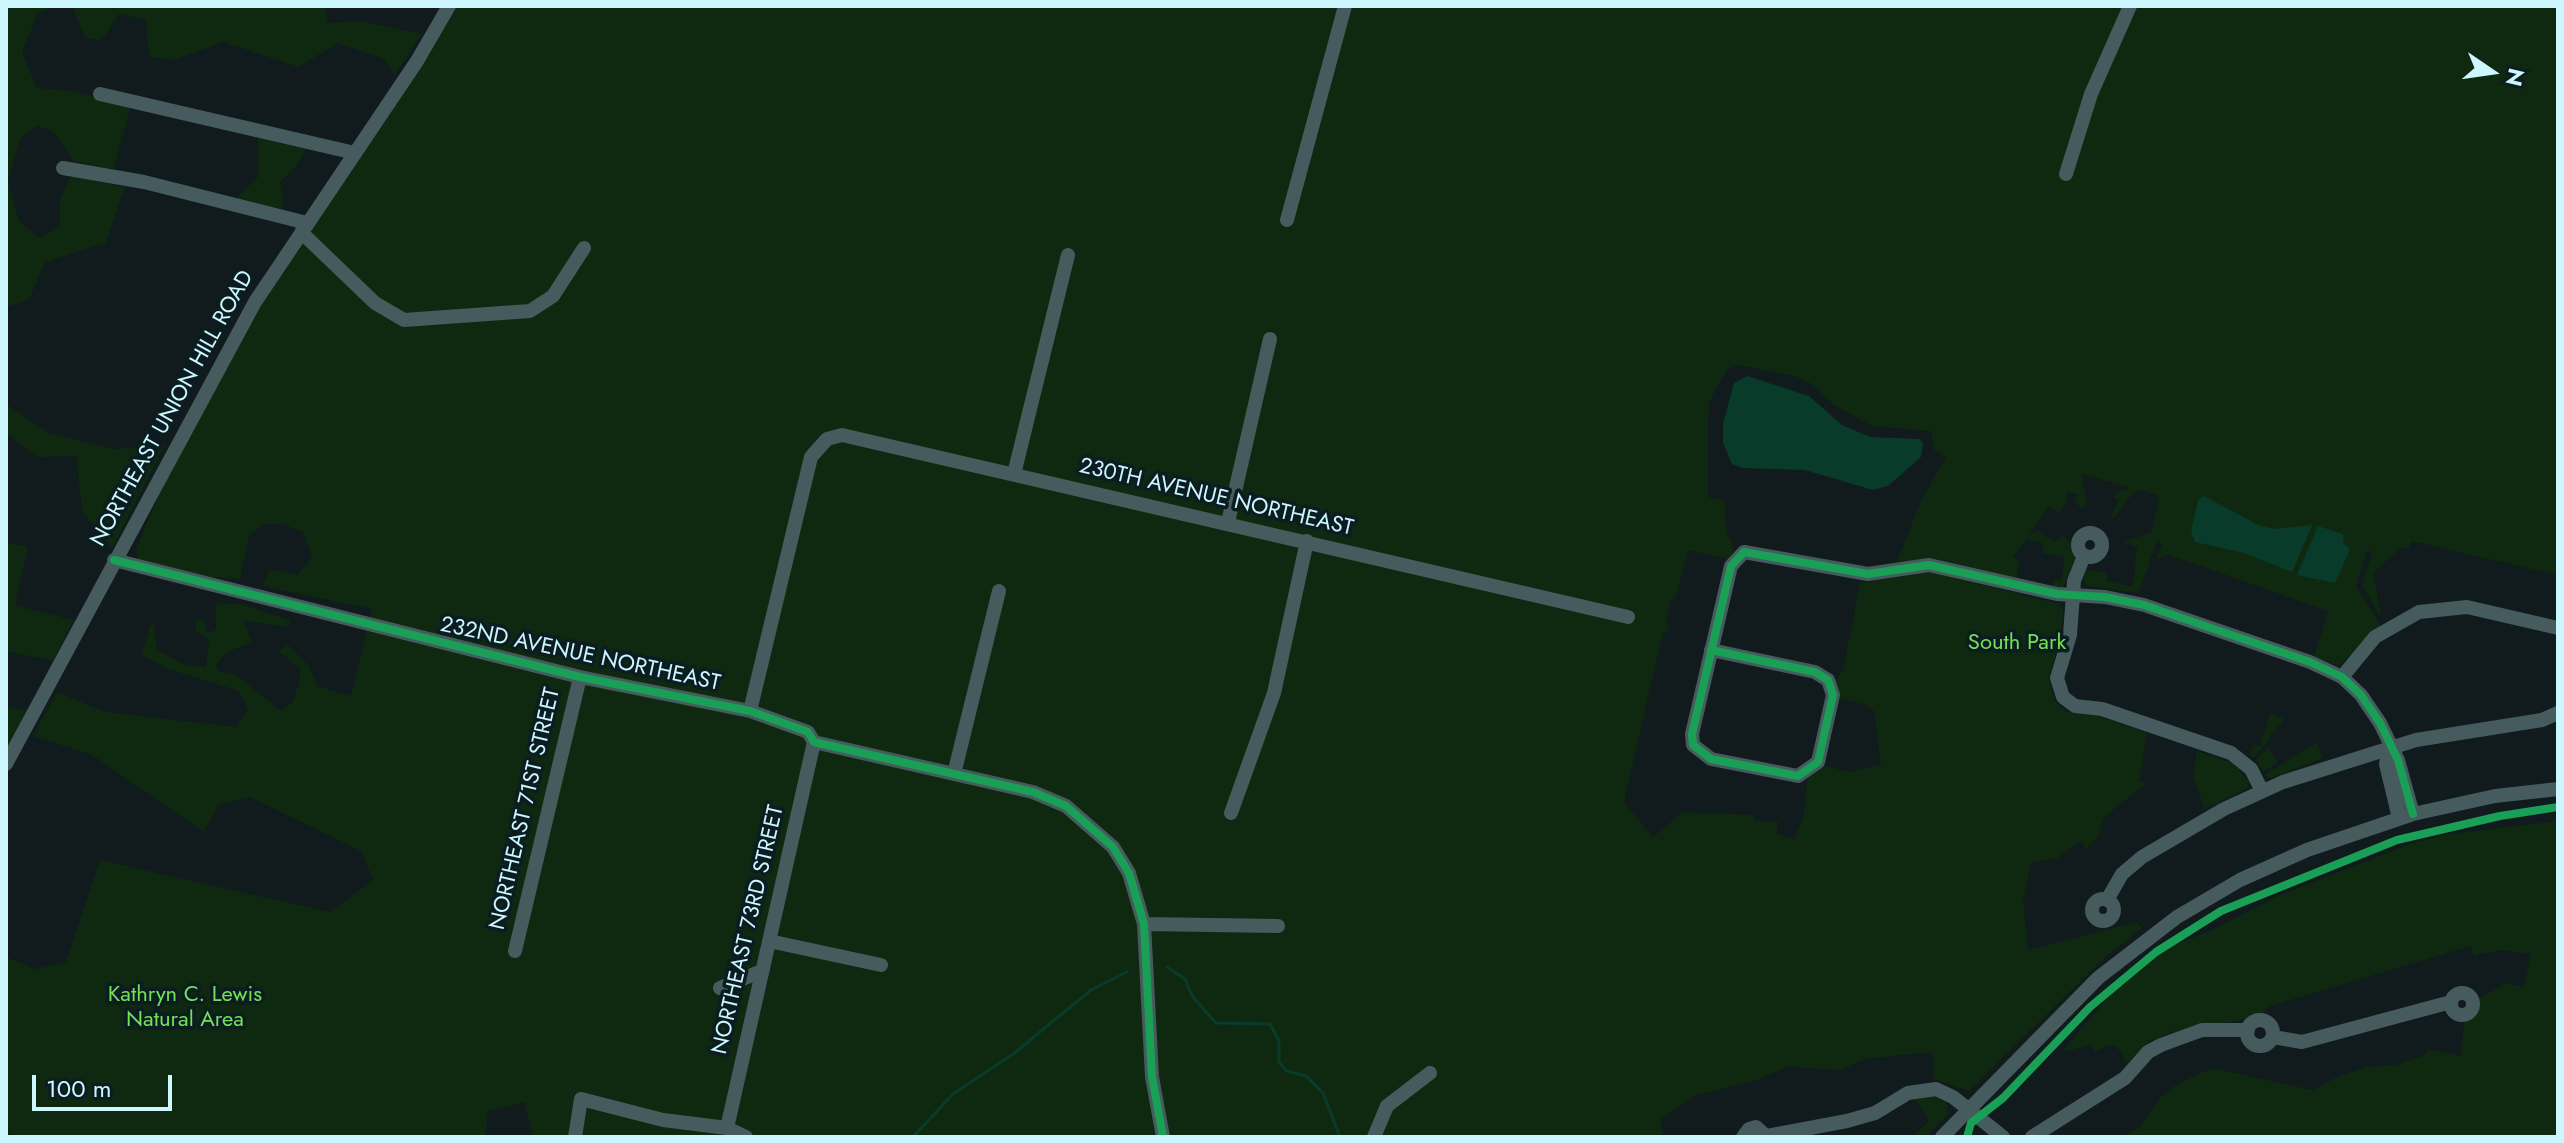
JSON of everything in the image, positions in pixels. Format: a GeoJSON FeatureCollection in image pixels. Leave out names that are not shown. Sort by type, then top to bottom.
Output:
{"type":"FeatureCollection","features":[{"type":"Feature","properties":{"kind":"street","name":"NORTHEAST UNION HILL ROAD"},"geometry":{"type":"LineString","coordinates":[[6,764],[240,328],[449,6]]}},
{"type":"Feature","properties":{"kind":"street"},"geometry":{"type":"LineString","coordinates":[[1287,220],[1345,6]]}},
{"type":"Feature","properties":{"kind":"street"},"geometry":{"type":"LineString","coordinates":[[2066,174],[2091,94],[2130,6]]}},
{"type":"Feature","properties":{"kind":"street"},"geometry":{"type":"LineString","coordinates":[[100,94],[355,153]]}},
{"type":"Feature","properties":{"kind":"street"},"geometry":{"type":"LineString","coordinates":[[63,168],[144,182],[292,217],[303,222],[302,233],[375,303],[404,320],[530,311],[553,296],[584,248]]}},
{"type":"Feature","properties":{"kind":"street"},"geometry":{"type":"LineString","coordinates":[[1014,474],[1068,255]]}},
{"type":"Feature","properties":{"kind":"street"},"geometry":{"type":"LineString","coordinates":[[1228,522],[1270,339]]}},
{"type":"Feature","properties":{"kind":"street","name":"230TH AVENUE NORTHEAST"},"geometry":{"type":"LineString","coordinates":[[750,711],[809,466],[818,447],[827,439],[842,435],[1628,617]]}},
{"type":"Feature","properties":{"kind":"street"},"geometry":{"type":"LineString","coordinates":[[1231,813],[1274,693],[1307,541]]}},
{"type":"Feature","properties":{"kind":"street"},"geometry":{"type":"LineString","coordinates":[[1711,650],[1815,672],[1828,680],[1833,695],[1818,762],[1807,773],[1798,776],[1711,759],[1698,752],[1692,734],[1711,650],[1731,566],[1741,554],[1754,551],[1868,574],[1929,565],[2073,595],[2105,597],[2144,605],[2311,662],[2342,677],[2368,704],[2398,760],[2406,816]]}},
{"type":"Feature","properties":{"kind":"street"},"geometry":{"type":"LineString","coordinates":[[2084,556],[2075,574],[2068,648],[2057,678],[2060,693],[2075,706],[2102,709],[2231,753],[2251,769],[2262,791]]}},
{"type":"Feature","properties":{"kind":"street","name":"232ND AVENUE NORTHEAST"},"geometry":{"type":"LineString","coordinates":[[114,560],[580,677],[750,711],[808,732],[814,742],[1033,792],[1081,816],[1113,847],[1129,873],[1144,924],[1152,1077],[1163,1137]]}},
{"type":"Feature","properties":{"kind":"street"},"geometry":{"type":"LineString","coordinates":[[954,774],[999,591]]}},
{"type":"Feature","properties":{"kind":"street"},"geometry":{"type":"LineString","coordinates":[[2342,677],[2375,637],[2419,612],[2467,607],[2558,628]]}},
{"type":"Feature","properties":{"kind":"street","name":"NORTHEAST 71ST STREET"},"geometry":{"type":"LineString","coordinates":[[515,951],[580,677]]}},
{"type":"Feature","properties":{"kind":"street"},"geometry":{"type":"LineString","coordinates":[[2107,900],[2122,874],[2142,857],[2262,791],[2328,765],[2389,746],[2462,730],[2546,719],[2558,713]]}},
{"type":"Feature","properties":{"kind":"street","name":"NORTHEAST 73RD STREET"},"geometry":{"type":"LineString","coordinates":[[727,1128],[814,742]]}},
{"type":"Feature","properties":{"kind":"street"},"geometry":{"type":"LineString","coordinates":[[1942,1137],[2098,978],[2177,917],[2271,865],[2406,816],[2495,796],[2558,789]]}},
{"type":"Feature","properties":{"kind":"street"},"geometry":{"type":"LineString","coordinates":[[1144,924],[1278,926]]}},
{"type":"Feature","properties":{"kind":"street"},"geometry":{"type":"LineString","coordinates":[[769,941],[881,965]]}},
{"type":"Feature","properties":{"kind":"street"},"geometry":{"type":"LineString","coordinates":[[720,988],[762,971]]}},
{"type":"Feature","properties":{"kind":"street"},"geometry":{"type":"LineString","coordinates":[[2032,1137],[2125,1078],[2161,1045],[2202,1030],[2248,1030],[2249,1038],[2259,1046],[2268,1044],[2273,1037],[2302,1042],[2451,1002]]}},
{"type":"Feature","properties":{"kind":"street"},"geometry":{"type":"LineString","coordinates":[[1374,1137],[1387,1106],[1430,1073]]}},
{"type":"Feature","properties":{"kind":"street"},"geometry":{"type":"LineString","coordinates":[[1743,1137],[1749,1129],[1756,1127],[1767,1136],[1863,1117],[1920,1089],[1945,1091],[2003,1137]]}},
{"type":"Feature","properties":{"kind":"street"},"geometry":{"type":"LineString","coordinates":[[575,1137],[585,1100],[663,1120],[727,1128],[746,1137]]}},
{"type":"Feature","properties":{"kind":"green space"},"geometry":{"type":"Polygon","coordinates":[[[6,6],[58,6],[38,13],[22,52],[37,88],[74,91],[130,108],[114,169],[73,161],[54,132],[38,126],[21,137],[8,181],[19,221],[40,238],[60,227],[60,199],[71,176],[125,187],[106,243],[45,262],[29,300],[6,307],[6,6]]]}},
{"type":"Feature","properties":{"kind":"green space"},"geometry":{"type":"Polygon","coordinates":[[[73,6],[325,6],[328,23],[360,21],[422,34],[395,75],[383,58],[337,43],[299,67],[223,42],[174,60],[149,57],[146,20],[119,14],[101,41],[84,37],[73,6]]]}},
{"type":"Feature","properties":{"kind":"green space"},"geometry":{"type":"Polygon","coordinates":[[[449,6],[2558,6],[2558,575],[2411,541],[2409,548],[2401,548],[2373,573],[2382,619],[2362,586],[2372,552],[2367,550],[2356,586],[2381,627],[2339,666],[2314,657],[2328,611],[2169,555],[2156,559],[2162,545],[2157,540],[2139,593],[2087,586],[2083,581],[2086,570],[2106,573],[2107,581],[2133,587],[2137,547],[2122,542],[2151,533],[2159,496],[2140,490],[2133,493],[2114,518],[2111,516],[2119,500],[2114,498],[2116,492],[2130,488],[2082,474],[2087,505],[2081,509],[2075,501],[2078,494],[2067,492],[2066,504],[2060,511],[2062,514],[2049,506],[2028,536],[2038,531],[2055,542],[2062,536],[2073,544],[2075,559],[2063,588],[2052,588],[2054,579],[2061,580],[2065,558],[2042,553],[2044,544],[2027,539],[2012,557],[2020,560],[2016,580],[1936,559],[1896,564],[1920,503],[1946,457],[1934,450],[1931,431],[1872,426],[1834,405],[1812,384],[1795,376],[1739,365],[1728,369],[1716,387],[1709,405],[1708,431],[1708,497],[1724,500],[1727,533],[1735,551],[1728,559],[1688,550],[1675,599],[1671,599],[1667,633],[1663,632],[1624,802],[1653,837],[1683,812],[1754,815],[1754,820],[1778,822],[1777,834],[1795,839],[1804,815],[1807,779],[1822,765],[1851,772],[1881,764],[1874,711],[1866,705],[1838,698],[1835,680],[1843,671],[1860,583],[1931,572],[2059,604],[2063,610],[2061,635],[2049,678],[2055,701],[2066,712],[2100,717],[2147,733],[2139,782],[2147,783],[2104,817],[2098,837],[2086,849],[2080,841],[2058,858],[2031,863],[2023,901],[2028,950],[2137,922],[2142,928],[2102,960],[1969,1091],[1934,1079],[1932,1052],[1865,1059],[1841,1070],[1788,1067],[1754,1081],[1697,1095],[1661,1119],[1663,1137],[533,1137],[524,1102],[488,1111],[485,1137],[13,1137],[6,1130],[6,957],[35,969],[66,962],[100,860],[330,912],[373,880],[361,851],[250,797],[218,805],[204,832],[92,755],[33,736],[57,692],[106,712],[236,727],[248,710],[239,691],[168,669],[141,655],[153,619],[157,650],[183,664],[206,667],[209,639],[196,631],[195,619],[204,619],[207,633],[216,630],[216,603],[241,604],[291,621],[287,627],[244,621],[252,642],[227,652],[216,664],[218,671],[238,676],[281,711],[294,700],[300,678],[300,669],[279,651],[287,644],[309,666],[317,686],[351,696],[372,609],[263,586],[269,569],[297,575],[312,557],[303,532],[282,524],[264,524],[249,536],[240,579],[210,577],[139,560],[136,549],[197,405],[449,6]]]}},
{"type":"Feature","properties":{"kind":"green space"},"geometry":{"type":"Polygon","coordinates":[[[258,138],[306,149],[295,168],[280,182],[284,211],[236,198],[258,177],[258,138]]]}},
{"type":"Feature","properties":{"kind":"green space"},"geometry":{"type":"Polygon","coordinates":[[[6,404],[49,433],[114,449],[165,445],[112,548],[82,511],[76,456],[37,457],[6,433],[6,404]]]}},
{"type":"Feature","properties":{"kind":"green space"},"geometry":{"type":"Polygon","coordinates":[[[6,542],[28,547],[15,605],[74,620],[53,661],[6,651],[6,542]]]}},
{"type":"Feature","properties":{"kind":"green space"},"geometry":{"type":"Polygon","coordinates":[[[6,706],[27,710],[6,750],[6,706]]]}},
{"type":"Feature","properties":{"kind":"green space"},"geometry":{"type":"Polygon","coordinates":[[[2270,713],[2283,718],[2282,722],[2254,758],[2250,754],[2254,744],[2260,746],[2270,713]]]}},
{"type":"Feature","properties":{"kind":"green space"},"geometry":{"type":"Polygon","coordinates":[[[2317,742],[2323,758],[2271,778],[2264,775],[2317,742]]]}},
{"type":"Feature","properties":{"kind":"green space"},"geometry":{"type":"Polygon","coordinates":[[[2268,747],[2278,762],[2263,772],[2256,760],[2268,747]]]}},
{"type":"Feature","properties":{"kind":"green space"},"geometry":{"type":"Polygon","coordinates":[[[2197,751],[2234,764],[2249,781],[2247,788],[2205,809],[2193,778],[2197,751]]]}},
{"type":"Feature","properties":{"kind":"green space"},"geometry":{"type":"Polygon","coordinates":[[[2558,821],[2558,1137],[2124,1137],[2139,1128],[2160,1098],[2176,1085],[2212,1068],[2313,1090],[2335,1078],[2367,1067],[2395,1065],[2424,1056],[2429,1049],[2461,1056],[2465,1014],[2471,1010],[2473,1002],[2506,983],[2524,987],[2531,954],[2502,950],[2474,955],[2471,946],[2270,1006],[2261,1015],[2249,1019],[2174,1031],[2150,1041],[2127,1063],[2117,1047],[2109,1045],[2095,1052],[2090,1045],[2061,1053],[2109,996],[2140,971],[2156,952],[2214,929],[2278,896],[2410,844],[2448,834],[2558,821]]]}},
{"type":"Feature","properties":{"kind":"green space"},"geometry":{"type":"Polygon","coordinates":[[[1935,1096],[1947,1102],[1948,1114],[1926,1137],[1912,1137],[1929,1121],[1914,1098],[1935,1096]]]}},
{"type":"Feature","properties":{"kind":"shaded area"},"geometry":{"type":"Polygon","coordinates":[[[1747,376],[1809,396],[1842,425],[1870,437],[1919,439],[1923,443],[1921,457],[1888,486],[1873,490],[1805,470],[1742,468],[1732,464],[1723,443],[1723,424],[1734,383],[1747,376]]]}},
{"type":"Feature","properties":{"kind":"shaded area"},"geometry":{"type":"Polygon","coordinates":[[[2204,496],[2260,526],[2275,529],[2312,525],[2292,572],[2244,553],[2195,542],[2191,532],[2198,500],[2204,496]]]}},
{"type":"Feature","properties":{"kind":"shaded area"},"geometry":{"type":"Polygon","coordinates":[[[2318,526],[2343,534],[2344,544],[2350,549],[2335,583],[2297,575],[2318,526]]]}},
{"type":"Feature","properties":{"kind":"waterway"},"geometry":{"type":"LineString","coordinates":[[1167,967],[1185,979],[1192,996],[1216,1023],[1270,1024],[1279,1041],[1279,1062],[1287,1071],[1306,1076],[1323,1093],[1340,1137]]}},
{"type":"Feature","properties":{"kind":"waterway"},"geometry":{"type":"LineString","coordinates":[[913,1137],[953,1094],[1013,1054],[1091,990],[1127,972]]}},
{"type":"Feature","properties":{"kind":"cycle path"},"geometry":{"type":"LineString","coordinates":[[1711,650],[1815,672],[1828,680],[1833,695],[1818,762],[1798,776],[1711,759],[1693,745],[1692,734],[1731,566],[1744,552],[1868,574],[1929,565],[2057,594],[2105,597],[2144,605],[2310,662],[2342,677],[2361,695],[2380,723],[2398,760],[2413,814]]}},
{"type":"Feature","properties":{"kind":"cycle path"},"geometry":{"type":"LineString","coordinates":[[114,560],[580,677],[750,711],[808,732],[814,742],[1033,792],[1066,806],[1113,847],[1129,873],[1144,924],[1152,1077],[1163,1137]]}},
{"type":"Feature","properties":{"kind":"cycle path"},"geometry":{"type":"LineString","coordinates":[[1967,1137],[1971,1123],[2003,1098],[2090,1007],[2156,952],[2221,911],[2397,840],[2500,816],[2558,807]]}},
{"type":"Feature","properties":{"kind":"park label","name":"South Park"},"geometry":{"type":"Point","coordinates":[2017,644]}},
{"type":"Feature","properties":{"kind":"park label","name":"Kathryn C. Lewis Natural Area"},"geometry":{"type":"Point","coordinates":[185,1008]}}]}
